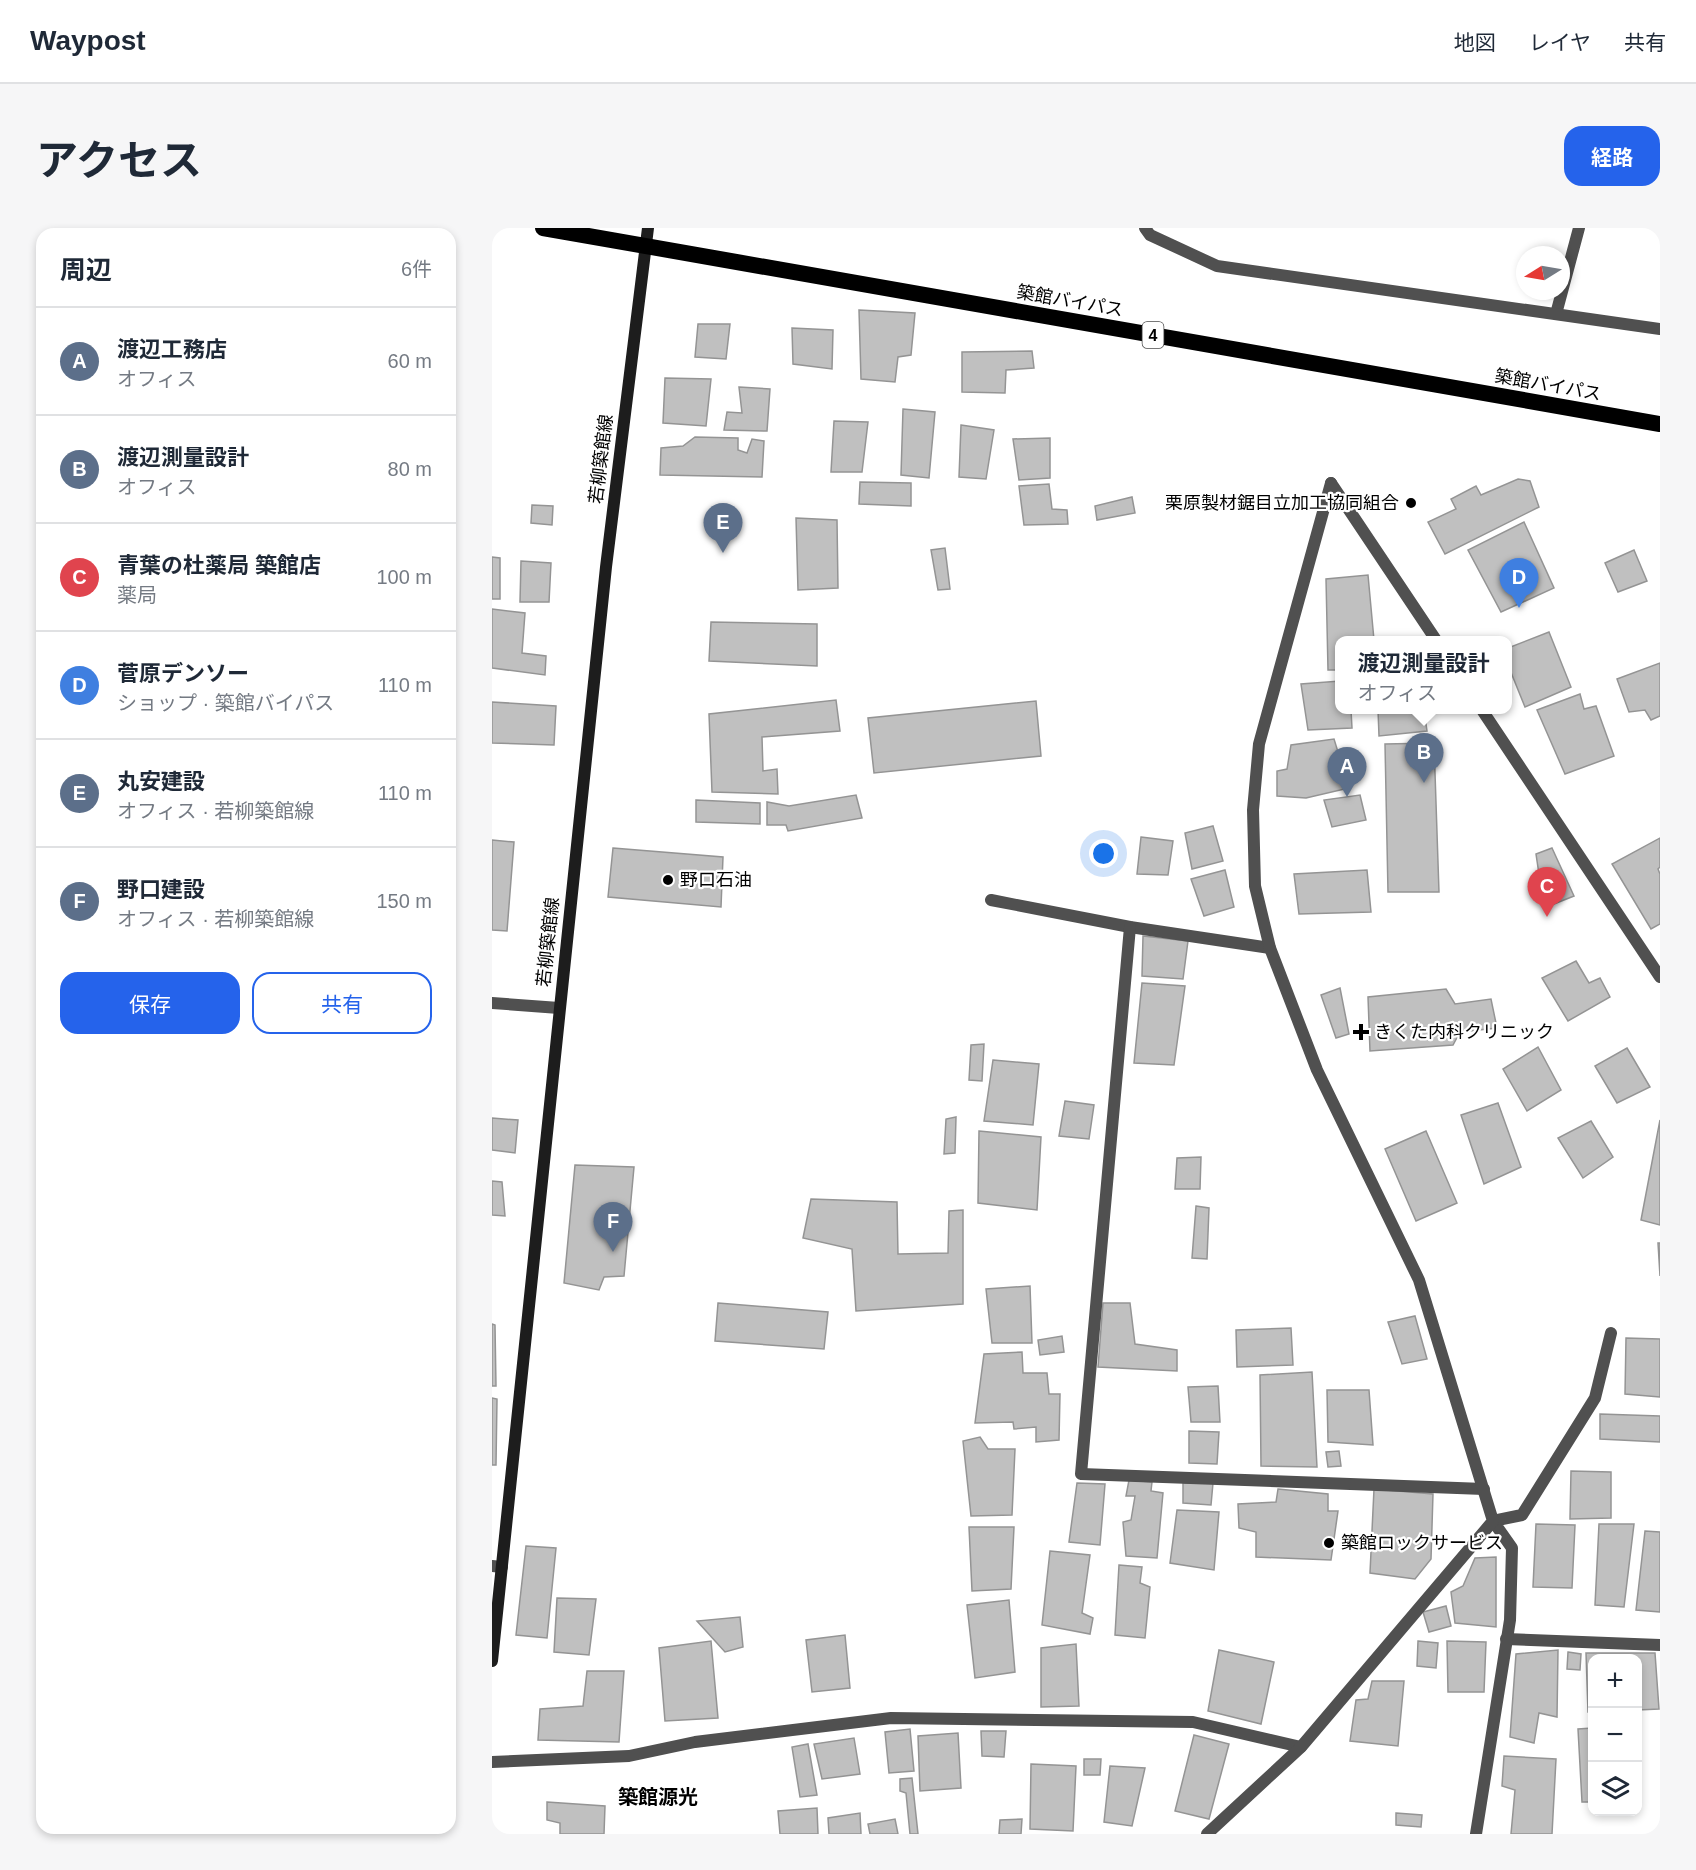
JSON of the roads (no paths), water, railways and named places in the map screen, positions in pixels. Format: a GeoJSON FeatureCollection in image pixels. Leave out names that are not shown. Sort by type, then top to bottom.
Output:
{"type":"FeatureCollection","features":[{"type":"Feature","properties":{"kind":"highway","name":"築館バイパス"},"geometry":{"type":"LineString","coordinates":[[543,228],[1660,424]]}},
{"type":"Feature","properties":{"kind":"main road","name":"若柳築館線"},"geometry":{"type":"LineString","coordinates":[[492,1661],[497,1566],[606,567],[648,228]]}},
{"type":"Feature","properties":{"kind":"street"},"geometry":{"type":"LineString","coordinates":[[1145,228],[1150,235],[1217,266],[1660,329]]}},
{"type":"Feature","properties":{"kind":"street"},"geometry":{"type":"LineString","coordinates":[[1556,314],[1579,228]]}},
{"type":"Feature","properties":{"kind":"street"},"geometry":{"type":"LineString","coordinates":[[1433,636],[1331,483],[1259,744],[1253,810],[1255,886],[1270,948],[1317,1070],[1419,1280],[1493,1521],[1512,1548],[1510,1620],[1476,1834]]}},
{"type":"Feature","properties":{"kind":"street"},"geometry":{"type":"LineString","coordinates":[[1485,714],[1660,977]]}},
{"type":"Feature","properties":{"kind":"street"},"geometry":{"type":"LineString","coordinates":[[991,900],[1130,927],[1270,948]]}},
{"type":"Feature","properties":{"kind":"street"},"geometry":{"type":"LineString","coordinates":[[1130,927],[1081,1474],[1484,1489]]}},
{"type":"Feature","properties":{"kind":"street"},"geometry":{"type":"LineString","coordinates":[[492,1003],[559,1008]]}},
{"type":"Feature","properties":{"kind":"street"},"geometry":{"type":"LineString","coordinates":[[1207,1834],[1301,1747],[1493,1521],[1522,1515],[1595,1398],[1611,1333]]}},
{"type":"Feature","properties":{"kind":"street"},"geometry":{"type":"LineString","coordinates":[[1506,1639],[1660,1645]]}},
{"type":"Feature","properties":{"kind":"street"},"geometry":{"type":"LineString","coordinates":[[492,1762],[629,1756],[695,1742],[891,1718],[1193,1722],[1301,1747]]}},
{"type":"Feature","properties":{"kind":"place","name":"栗原製材鋸目立加工協同組合"},"geometry":{"type":"Point","coordinates":[1411,503]}},
{"type":"Feature","properties":{"kind":"place","name":"丸安建設"},"geometry":{"type":"Point","coordinates":[723,553]}},
{"type":"Feature","properties":{"kind":"place","name":"菅原デンソー"},"geometry":{"type":"Point","coordinates":[1519,608]}},
{"type":"Feature","properties":{"kind":"place","name":"渡辺測量設計"},"geometry":{"type":"Point","coordinates":[1424,783]}},
{"type":"Feature","properties":{"kind":"place","name":"渡辺工務店"},"geometry":{"type":"Point","coordinates":[1347,797]}},
{"type":"Feature","properties":{"kind":"place","name":"野口石油"},"geometry":{"type":"Point","coordinates":[668,880]}},
{"type":"Feature","properties":{"kind":"place","name":"青葉の杜薬局 築館店"},"geometry":{"type":"Point","coordinates":[1547,917]}},
{"type":"Feature","properties":{"kind":"place","name":"きくた内科クリニック"},"geometry":{"type":"Point","coordinates":[1361,1032]}},
{"type":"Feature","properties":{"kind":"place","name":"野口建設"},"geometry":{"type":"Point","coordinates":[613,1252]}},
{"type":"Feature","properties":{"kind":"place","name":"築館ロックサービス"},"geometry":{"type":"Point","coordinates":[1329,1543]}},
{"type":"Feature","properties":{"kind":"district","name":"築館源光"},"geometry":{"type":"Point","coordinates":[658,1797]}}]}
